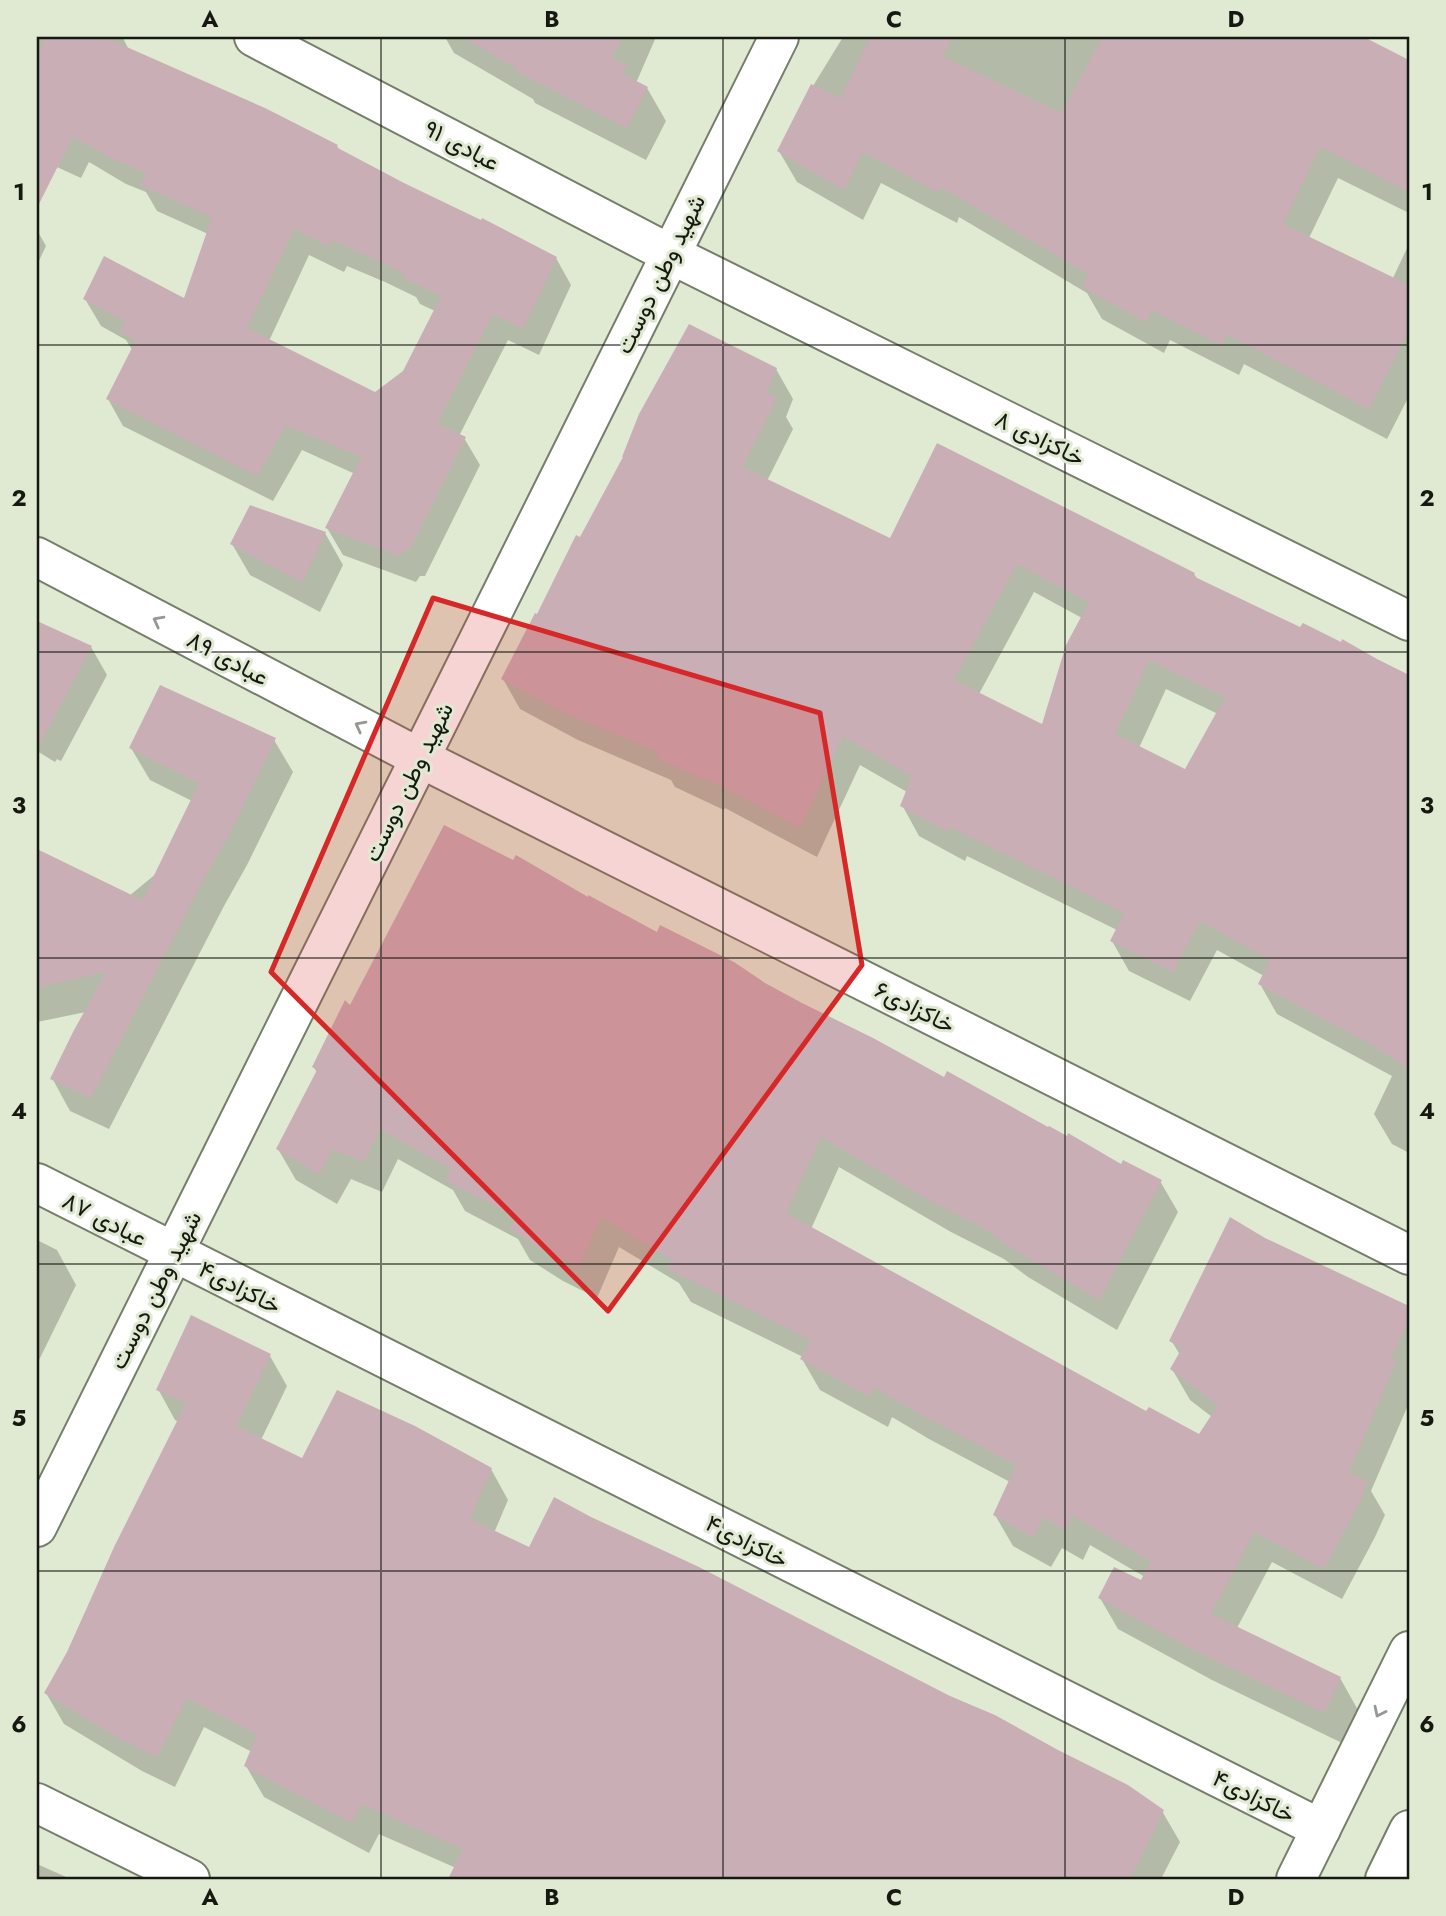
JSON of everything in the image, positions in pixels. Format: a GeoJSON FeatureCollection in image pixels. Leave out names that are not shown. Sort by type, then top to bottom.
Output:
{"type":"FeatureCollection","features":[{"type":"Feature","properties":{"kind":"street","name":"عبادی ۹۱"},"geometry":{"type":"LineString","coordinates":[[254,37],[670,254]]}},
{"type":"Feature","properties":{"kind":"street","name":"شهید وطن دوست"},"geometry":{"type":"LineString","coordinates":[[37,1527],[779,37]]}},
{"type":"Feature","properties":{"kind":"street","name":"خاکزادی ۸"},"geometry":{"type":"LineString","coordinates":[[670,254],[1409,621]]}},
{"type":"Feature","properties":{"kind":"street","name":"عبادی ۸۹"},"geometry":{"type":"LineString","coordinates":[[37,557],[420,758]]}},
{"type":"Feature","properties":{"kind":"street","name":"خاکزادی۶"},"geometry":{"type":"LineString","coordinates":[[420,758],[1409,1255]]}},
{"type":"Feature","properties":{"kind":"street","name":"عبادی ۸۷"},"geometry":{"type":"LineString","coordinates":[[37,1183],[174,1254]]}},
{"type":"Feature","properties":{"kind":"street","name":"خاکزادی۴"},"geometry":{"type":"LineString","coordinates":[[174,1254],[1321,1829]]}},
{"type":"Feature","properties":{"kind":"street"},"geometry":{"type":"LineString","coordinates":[[1296,1879],[1409,1651]]}},
{"type":"Feature","properties":{"kind":"street"},"geometry":{"type":"LineString","coordinates":[[37,1803],[190,1879]]}},
{"type":"Feature","properties":{"kind":"highlighted area"},"geometry":{"type":"Polygon","coordinates":[[[433,598],[820,713],[862,965],[608,1311],[271,972],[433,598]]]}},
{"type":"Feature","properties":{"kind":"building"},"geometry":{"type":"Polygon","coordinates":[[[46,37],[104,37],[265,108],[338,145],[336,147],[404,183],[481,220],[482,218],[557,257],[523,329],[493,314],[437,423],[466,437],[410,549],[404,550],[400,556],[325,528],[361,457],[286,425],[257,476],[106,399],[136,340],[120,332],[125,321],[83,299],[104,256],[184,298],[212,217],[140,185],[146,173],[109,157],[73,136],[37,208],[37,55],[46,37]],[[294,229],[247,328],[375,392],[403,371],[441,296],[402,277],[404,273],[332,240],[328,246],[294,229]]]}},
{"type":"Feature","properties":{"kind":"building"},"geometry":{"type":"Polygon","coordinates":[[[462,37],[623,37],[612,58],[627,65],[623,74],[648,87],[627,128],[514,70],[516,68],[462,37]]]}},
{"type":"Feature","properties":{"kind":"building"},"geometry":{"type":"Polygon","coordinates":[[[870,37],[954,37],[942,56],[1061,113],[1102,37],[1364,37],[1409,60],[1409,192],[1320,147],[1283,224],[1409,285],[1409,330],[1369,409],[1226,334],[1221,345],[1152,310],[1146,322],[1082,287],[1088,274],[941,187],[939,193],[863,152],[844,190],[777,151],[811,84],[840,98],[870,37]]]}},
{"type":"Feature","properties":{"kind":"building"},"geometry":{"type":"Polygon","coordinates":[[[689,324],[777,368],[767,393],[777,398],[742,467],[890,538],[937,443],[1195,573],[1193,576],[1300,627],[1303,623],[1341,642],[1342,639],[1409,675],[1409,1068],[1365,1041],[1258,984],[1270,960],[1200,921],[1173,972],[1110,941],[1124,913],[950,827],[948,832],[900,806],[912,776],[843,736],[800,828],[707,779],[706,781],[656,757],[658,752],[560,711],[501,679],[576,535],[580,537],[623,457],[639,414],[689,324]],[[1017,564],[954,680],[1042,724],[1066,645],[1089,602],[1017,564]],[[1149,660],[1115,734],[1185,769],[1225,697],[1149,660]]]}},
{"type":"Feature","properties":{"kind":"building"},"geometry":{"type":"Polygon","coordinates":[[[250,505],[326,532],[302,582],[230,544],[250,505]]]}},
{"type":"Feature","properties":{"kind":"building"},"geometry":{"type":"Polygon","coordinates":[[[37,621],[92,646],[37,749],[37,621]]]}},
{"type":"Feature","properties":{"kind":"building"},"geometry":{"type":"Polygon","coordinates":[[[160,685],[276,738],[230,833],[91,1098],[50,1079],[106,972],[37,987],[37,849],[142,900],[199,783],[129,748],[160,685]]]}},
{"type":"Feature","properties":{"kind":"building"},"geometry":{"type":"Polygon","coordinates":[[[444,825],[513,860],[516,855],[588,897],[657,932],[660,925],[734,962],[765,983],[944,1077],[947,1071],[1048,1127],[1067,1136],[1068,1133],[1121,1164],[1123,1160],[1162,1180],[1099,1300],[1008,1246],[984,1228],[931,1201],[821,1137],[786,1213],[1146,1411],[1149,1407],[1199,1434],[1218,1405],[1170,1369],[1182,1348],[1169,1341],[1230,1217],[1265,1238],[1409,1306],[1409,1319],[1391,1358],[1397,1359],[1349,1472],[1368,1482],[1324,1569],[1254,1532],[1211,1614],[1341,1677],[1324,1713],[1192,1649],[1098,1598],[1114,1567],[1141,1580],[1151,1561],[1072,1515],[1065,1530],[1044,1517],[1033,1537],[993,1515],[1016,1465],[874,1387],[870,1397],[800,1359],[811,1340],[671,1271],[668,1268],[672,1260],[601,1217],[579,1268],[510,1229],[516,1217],[445,1180],[451,1169],[380,1129],[364,1162],[333,1149],[319,1174],[276,1149],[317,1070],[312,1067],[345,1000],[350,1005],[444,825]]]}},
{"type":"Feature","properties":{"kind":"building"},"geometry":{"type":"Polygon","coordinates":[[[191,1315],[271,1354],[236,1426],[302,1458],[337,1390],[415,1426],[492,1468],[470,1519],[529,1547],[554,1497],[699,1567],[950,1696],[995,1715],[1128,1785],[1164,1810],[1130,1879],[448,1879],[463,1849],[361,1804],[352,1823],[244,1766],[257,1734],[187,1698],[157,1757],[122,1740],[44,1693],[67,1652],[115,1545],[186,1403],[156,1390],[191,1315]]]}}]}
